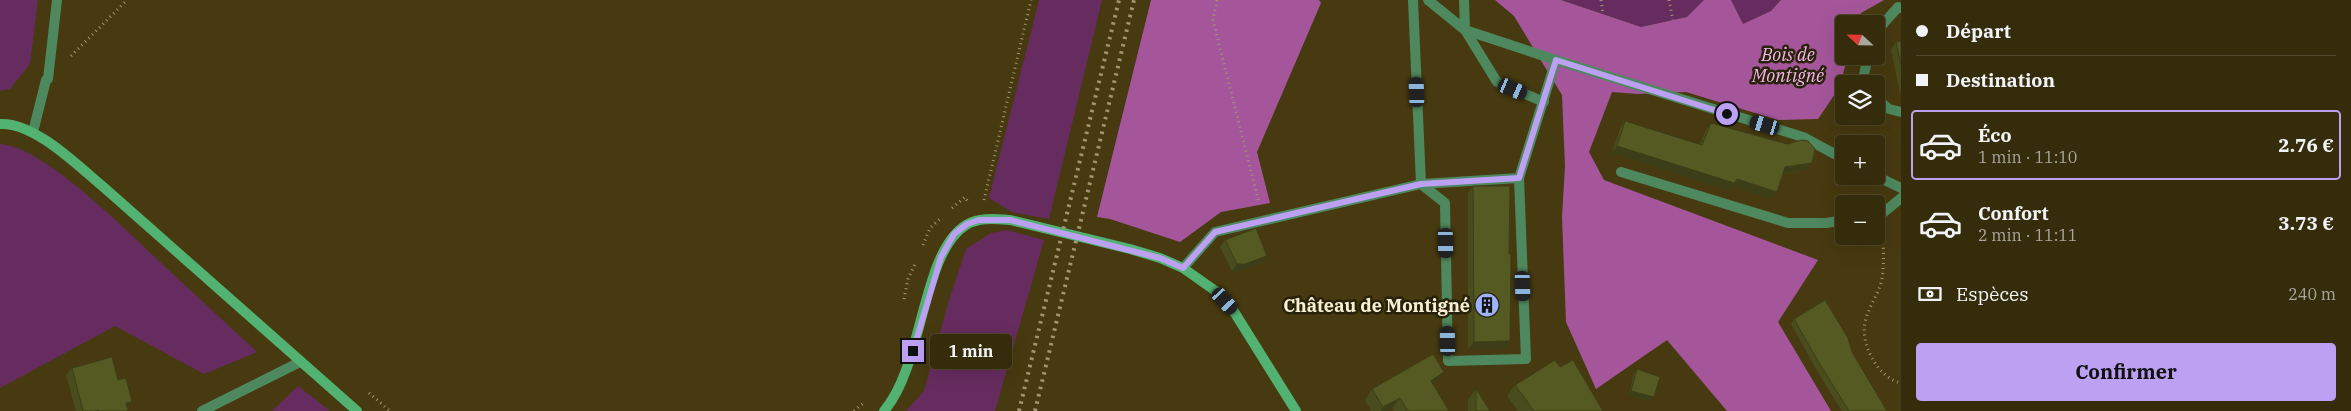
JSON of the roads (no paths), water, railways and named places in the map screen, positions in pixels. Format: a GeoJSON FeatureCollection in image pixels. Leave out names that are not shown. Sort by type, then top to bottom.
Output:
{"type":"FeatureCollection","features":[{"type":"Feature","properties":{"kind":"street"},"geometry":{"type":"LineString","coordinates":[[33,132],[46,80],[48,80],[57,0]]}},
{"type":"Feature","properties":{"kind":"street"},"geometry":{"type":"LineString","coordinates":[[1413,0],[1421,184],[1445,203],[1448,361],[1526,359],[1519,178],[1556,60]]}},
{"type":"Feature","properties":{"kind":"street"},"geometry":{"type":"LineString","coordinates":[[1428,0],[1465,30],[1497,82],[1544,102]]}},
{"type":"Feature","properties":{"kind":"street"},"geometry":{"type":"LineString","coordinates":[[1464,0],[1465,30]]}},
{"type":"Feature","properties":{"kind":"street"},"geometry":{"type":"LineString","coordinates":[[1885,22],[1898,7],[1901,8]]}},
{"type":"Feature","properties":{"kind":"street"},"geometry":{"type":"LineString","coordinates":[[1465,30],[1803,137],[1835,154]]}},
{"type":"Feature","properties":{"kind":"street"},"geometry":{"type":"LineString","coordinates":[[1885,106],[1889,109],[1901,112]]}},
{"type":"Feature","properties":{"kind":"street"},"geometry":{"type":"LineString","coordinates":[[0,124],[33,132],[108,191],[357,411]]}},
{"type":"Feature","properties":{"kind":"street"},"geometry":{"type":"LineString","coordinates":[[1620,172],[1788,223],[1835,222]]}},
{"type":"Feature","properties":{"kind":"street"},"geometry":{"type":"LineString","coordinates":[[1183,268],[1215,232],[1421,184],[1519,178]]}},
{"type":"Feature","properties":{"kind":"street"},"geometry":{"type":"LineString","coordinates":[[1885,180],[1901,188]]}},
{"type":"Feature","properties":{"kind":"street"},"geometry":{"type":"LineString","coordinates":[[1885,209],[1901,198]]}},
{"type":"Feature","properties":{"kind":"street"},"geometry":{"type":"LineString","coordinates":[[884,411],[900,389],[937,267],[946,247],[960,229],[979,220],[1010,220],[1130,249],[1160,258],[1183,268],[1217,292],[1233,310],[1296,411]]}},
{"type":"Feature","properties":{"kind":"street"},"geometry":{"type":"LineString","coordinates":[[202,411],[300,362]]}},
{"type":"Feature","properties":{"kind":"railway"},"geometry":{"type":"LineString","coordinates":[[1019,411],[1119,0]]}},
{"type":"Feature","properties":{"kind":"railway"},"geometry":{"type":"LineString","coordinates":[[1035,411],[1134,0]]}},
{"type":"Feature","properties":{"kind":"place","name":"Château de Montigné"},"geometry":{"type":"Point","coordinates":[1487,305]}},
{"type":"Feature","properties":{"kind":"park label","name":"Bois de Montigné"},"geometry":{"type":"Point","coordinates":[1788,64]}}]}
